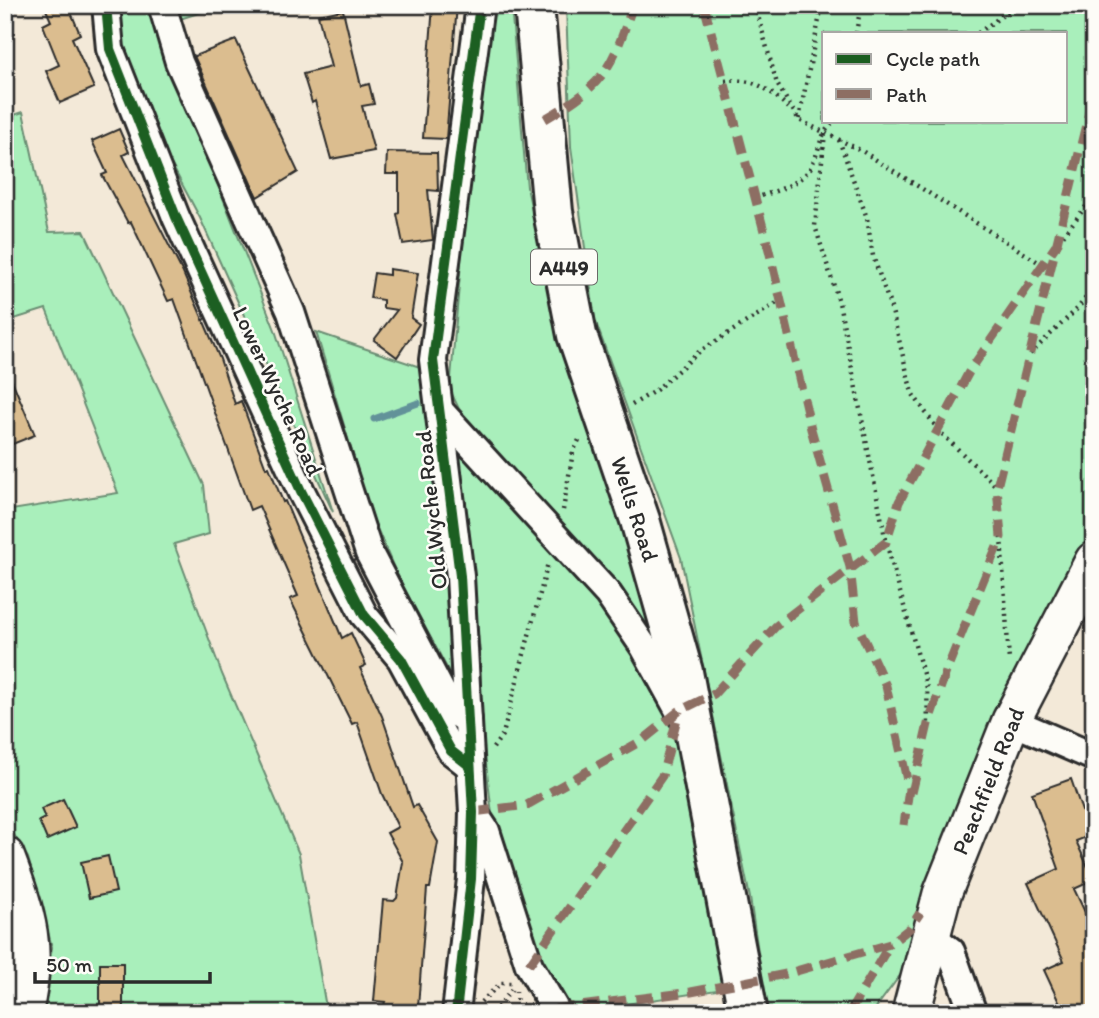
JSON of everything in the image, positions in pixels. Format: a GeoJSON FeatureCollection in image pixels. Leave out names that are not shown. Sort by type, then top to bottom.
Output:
{"type":"FeatureCollection","features":[{"type":"Feature","properties":{"kind":"highway","name":"Wells Road"},"geometry":{"type":"LineString","coordinates":[[534,5],[553,212],[577,335],[640,520],[683,672],[748,1013]]}},
{"type":"Feature","properties":{"kind":"street","name":"Lower Wyche Road"},"geometry":{"type":"LineString","coordinates":[[106,5],[110,49],[160,178],[301,491],[364,615],[401,659],[452,751],[470,766]]}},
{"type":"Feature","properties":{"kind":"street","name":"Lower Wyche Road"},"geometry":{"type":"LineString","coordinates":[[162,5],[179,62],[291,312],[369,553],[452,710],[468,720]]}},
{"type":"Feature","properties":{"kind":"street","name":"Old Wyche Road"},"geometry":{"type":"LineString","coordinates":[[466,1010],[473,812],[460,576],[433,360],[480,5]]}},
{"type":"Feature","properties":{"kind":"street"},"geometry":{"type":"LineString","coordinates":[[441,412],[615,604],[644,647],[697,744]]}},
{"type":"Feature","properties":{"kind":"street","name":"Peachfield Road"},"geometry":{"type":"LineString","coordinates":[[911,1013],[942,894],[1015,712],[1094,561]]}},
{"type":"Feature","properties":{"kind":"street"},"geometry":{"type":"LineString","coordinates":[[1015,712],[1094,757]]}},
{"type":"Feature","properties":{"kind":"street"},"geometry":{"type":"LineString","coordinates":[[473,812],[486,831],[529,965],[555,1009]]}},
{"type":"Feature","properties":{"kind":"street"},"geometry":{"type":"LineString","coordinates":[[5,856],[22,902],[33,951],[23,1013]]}},
{"type":"Feature","properties":{"kind":"street"},"geometry":{"type":"LineString","coordinates":[[930,935],[951,951],[973,1013]]}},
{"type":"Feature","properties":{"kind":"path"},"geometry":{"type":"LineString","coordinates":[[755,5],[777,84],[798,118]]}},
{"type":"Feature","properties":{"kind":"path"},"geometry":{"type":"LineString","coordinates":[[798,118],[821,5]]}},
{"type":"Feature","properties":{"kind":"path"},"geometry":{"type":"LineString","coordinates":[[856,32],[861,5]]}},
{"type":"Feature","properties":{"kind":"path"},"geometry":{"type":"LineString","coordinates":[[979,32],[1017,5]]}},
{"type":"Feature","properties":{"kind":"path"},"geometry":{"type":"LineString","coordinates":[[725,81],[747,79],[775,95],[805,124],[839,140],[987,226],[1043,264]]}},
{"type":"Feature","properties":{"kind":"path"},"geometry":{"type":"LineString","coordinates":[[755,198],[788,186],[811,167],[827,122]]}},
{"type":"Feature","properties":{"kind":"path"},"geometry":{"type":"LineString","coordinates":[[833,122],[823,133],[815,226],[839,302],[886,542],[927,688],[928,724]]}},
{"type":"Feature","properties":{"kind":"path"},"geometry":{"type":"LineString","coordinates":[[839,140],[867,218],[873,257],[892,311],[912,393],[938,430],[997,487]]}},
{"type":"Feature","properties":{"kind":"path"},"geometry":{"type":"LineString","coordinates":[[1059,241],[1094,195]]}},
{"type":"Feature","properties":{"kind":"path"},"geometry":{"type":"LineString","coordinates":[[1030,354],[1078,308],[1094,287]]}},
{"type":"Feature","properties":{"kind":"path"},"geometry":{"type":"LineString","coordinates":[[470,766],[480,765],[503,734],[555,537],[573,452],[587,423],[636,403],[656,390],[700,351],[779,301]]}},
{"type":"Feature","properties":{"kind":"path"},"geometry":{"type":"LineString","coordinates":[[1001,537],[1005,569],[1007,649],[1015,712]]}},
{"type":"Feature","properties":{"kind":"path"},"geometry":{"type":"LineString","coordinates":[[466,1010],[501,983],[515,983]]}},
{"type":"Feature","properties":{"kind":"path"},"geometry":{"type":"LineString","coordinates":[[493,1013],[511,995],[515,983]]}},
{"type":"Feature","properties":{"kind":"path"},"geometry":{"type":"LineString","coordinates":[[515,983],[517,1013]]}},
{"type":"Feature","properties":{"kind":"green space"},"geometry":{"type":"Polygon","coordinates":[[[116,5],[147,5],[275,330],[333,512],[200,218],[110,49],[116,5]]]}},
{"type":"Feature","properties":{"kind":"green space"},"geometry":{"type":"Polygon","coordinates":[[[176,5],[223,5],[180,19],[176,5]]]}},
{"type":"Feature","properties":{"kind":"green space"},"geometry":{"type":"Polygon","coordinates":[[[483,5],[511,5],[527,187],[561,348],[674,684],[620,593],[459,409],[450,390],[483,5]]]}},
{"type":"Feature","properties":{"kind":"green space"},"geometry":{"type":"Polygon","coordinates":[[[566,5],[1094,5],[1094,561],[930,935],[872,1013],[767,1013],[750,898],[681,558],[595,320],[571,147],[566,5]]]}},
{"type":"Feature","properties":{"kind":"green space"},"geometry":{"type":"Polygon","coordinates":[[[23,112],[49,232],[84,231],[204,485],[209,534],[174,544],[222,674],[299,854],[327,1013],[41,1013],[52,947],[28,858],[5,820],[5,511],[118,493],[46,309],[5,322],[5,118],[23,112]]]}},
{"type":"Feature","properties":{"kind":"green space"},"geometry":{"type":"Polygon","coordinates":[[[316,332],[423,368],[442,477],[455,683],[396,573],[370,512],[316,332]]]}},
{"type":"Feature","properties":{"kind":"green space"},"geometry":{"type":"Polygon","coordinates":[[[457,452],[542,533],[602,599],[686,739],[730,988],[574,1012],[546,969],[493,823],[482,729],[480,651],[457,452]]]}},
{"type":"Feature","properties":{"kind":"building"},"geometry":{"type":"Polygon","coordinates":[[[44,5],[68,5],[80,34],[72,38],[94,88],[60,103],[46,71],[59,65],[43,25],[51,21],[44,5]]]}},
{"type":"Feature","properties":{"kind":"building"},"geometry":{"type":"Polygon","coordinates":[[[433,5],[457,5],[446,139],[423,138],[433,5]]]}},
{"type":"Feature","properties":{"kind":"building"},"geometry":{"type":"Polygon","coordinates":[[[343,10],[361,86],[369,84],[374,104],[362,106],[374,151],[331,159],[315,101],[312,103],[303,74],[331,67],[318,15],[343,10]]]}},
{"type":"Feature","properties":{"kind":"building"},"geometry":{"type":"Polygon","coordinates":[[[236,40],[298,172],[257,197],[194,56],[236,40]]]}},
{"type":"Feature","properties":{"kind":"building"},"geometry":{"type":"Polygon","coordinates":[[[119,129],[129,152],[123,155],[183,273],[220,359],[235,404],[241,401],[266,468],[269,467],[283,502],[285,501],[342,638],[351,633],[366,665],[360,668],[382,716],[413,807],[417,805],[438,842],[430,888],[427,888],[418,1007],[384,1005],[385,1002],[374,1001],[383,900],[394,901],[397,898],[403,862],[387,833],[398,827],[382,794],[357,722],[352,724],[290,599],[298,596],[259,506],[250,510],[174,299],[168,301],[131,222],[128,223],[102,175],[107,173],[92,141],[119,129]]]}},
{"type":"Feature","properties":{"kind":"building"},"geometry":{"type":"Polygon","coordinates":[[[387,152],[437,153],[438,191],[428,190],[433,240],[403,244],[397,214],[399,174],[386,174],[387,152]]]}},
{"type":"Feature","properties":{"kind":"building"},"geometry":{"type":"Polygon","coordinates":[[[389,269],[418,273],[411,318],[419,324],[397,357],[374,340],[397,310],[383,308],[383,300],[370,298],[374,273],[389,275],[389,269]]]}},
{"type":"Feature","properties":{"kind":"building"},"geometry":{"type":"Polygon","coordinates":[[[5,364],[35,435],[5,447],[5,364]]]}},
{"type":"Feature","properties":{"kind":"building"},"geometry":{"type":"Polygon","coordinates":[[[1071,779],[1082,811],[1094,807],[1094,834],[1076,841],[1094,880],[1074,889],[1094,931],[1094,1013],[1064,1013],[1044,970],[1064,961],[1028,883],[1059,869],[1032,793],[1071,779]]]}},
{"type":"Feature","properties":{"kind":"building"},"geometry":{"type":"Polygon","coordinates":[[[63,799],[76,827],[47,840],[39,821],[45,818],[41,809],[63,799]]]}},
{"type":"Feature","properties":{"kind":"building"},"geometry":{"type":"Polygon","coordinates":[[[108,856],[116,892],[89,898],[81,862],[108,856]]]}},
{"type":"Feature","properties":{"kind":"building"},"geometry":{"type":"Polygon","coordinates":[[[100,963],[123,963],[123,1013],[100,1013],[100,963]]]}},
{"type":"Feature","properties":{"kind":"waterway"},"geometry":{"type":"LineString","coordinates":[[374,419],[418,403]]}},
{"type":"Feature","properties":{"kind":"marked path"},"geometry":{"type":"LineString","coordinates":[[545,119],[581,96],[603,73],[618,45],[633,5]]}},
{"type":"Feature","properties":{"kind":"marked path"},"geometry":{"type":"LineString","coordinates":[[704,5],[769,250],[811,429],[850,567],[856,622],[886,686],[909,789],[904,825]]}},
{"type":"Feature","properties":{"kind":"marked path"},"geometry":{"type":"LineString","coordinates":[[912,793],[928,724],[947,669],[1001,537],[997,487],[1094,92]]}},
{"type":"Feature","properties":{"kind":"marked path"},"geometry":{"type":"LineString","coordinates":[[473,812],[527,805],[643,740],[679,711],[714,694],[776,626],[886,542],[899,502],[969,372],[1059,241]]}},
{"type":"Feature","properties":{"kind":"marked path"},"geometry":{"type":"LineString","coordinates":[[529,965],[662,776],[679,711]]}},
{"type":"Feature","properties":{"kind":"marked path"},"geometry":{"type":"LineString","coordinates":[[555,1009],[691,992],[786,974],[890,944],[910,928],[920,913]]}},
{"type":"Feature","properties":{"kind":"marked path"},"geometry":{"type":"LineString","coordinates":[[849,1013],[890,944]]}},
{"type":"Feature","properties":{"kind":"cycle path"},"geometry":{"type":"LineString","coordinates":[[106,5],[110,49],[176,217],[301,491],[364,615],[401,659],[451,751],[470,766]]}},
{"type":"Feature","properties":{"kind":"cycle path"},"geometry":{"type":"LineString","coordinates":[[456,1013],[471,879],[473,812],[460,576],[433,360],[480,5]]}}]}
